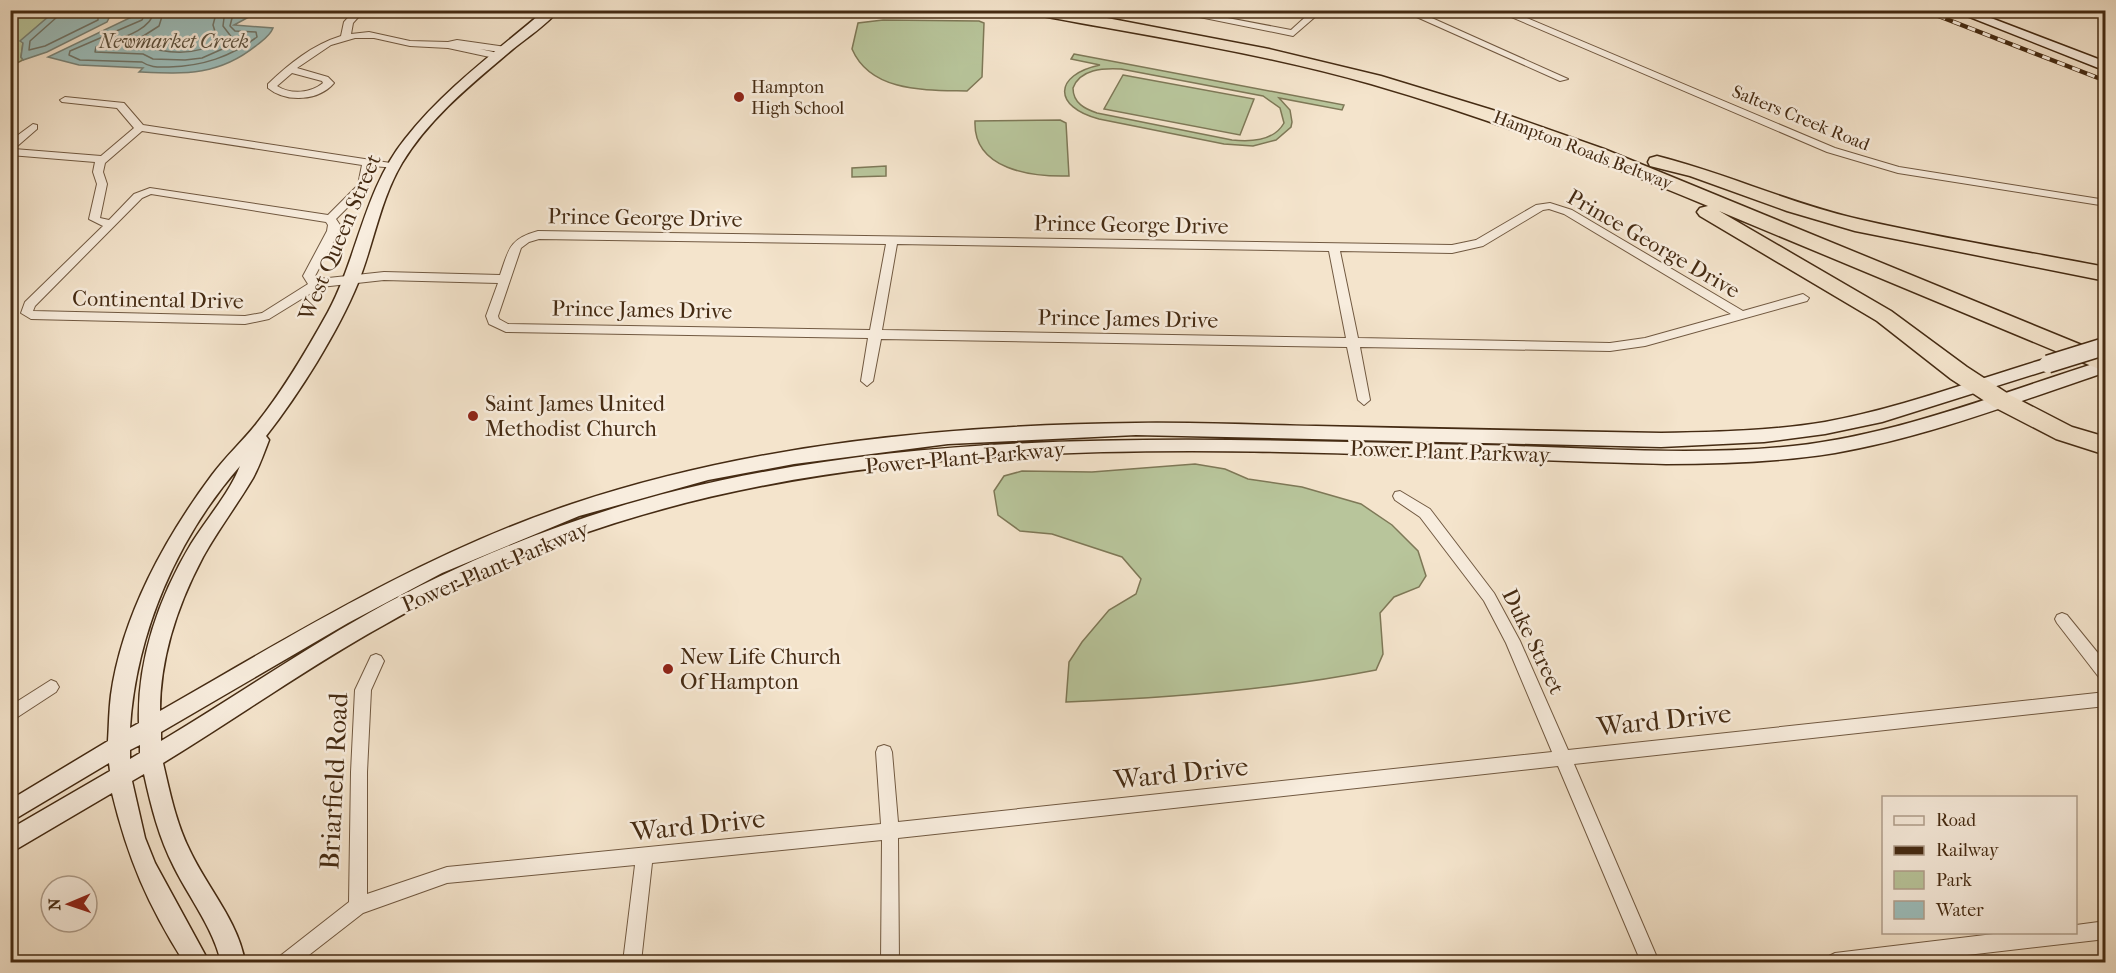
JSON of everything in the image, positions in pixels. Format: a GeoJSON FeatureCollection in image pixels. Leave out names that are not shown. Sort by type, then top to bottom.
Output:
{"type":"FeatureCollection","features":[{"type":"Feature","properties":{"kind":"highway","name":"Hampton Roads Beltway"},"geometry":{"type":"LineString","coordinates":[[1037,10],[1232,46],[1365,77],[1493,116],[1597,153],[2106,365]]}},
{"type":"Feature","properties":{"kind":"highway","name":"Hampton Roads Beltway"},"geometry":{"type":"LineString","coordinates":[[1103,10],[1280,44],[1429,82],[1524,112],[1657,162],[2106,346]]}},
{"type":"Feature","properties":{"kind":"highway"},"geometry":{"type":"LineString","coordinates":[[1597,153],[1619,168],[1717,217],[1857,299],[2002,401],[2064,434],[2106,446]]}},
{"type":"Feature","properties":{"kind":"highway"},"geometry":{"type":"LineString","coordinates":[[1657,162],[1697,172],[1794,207],[1855,225],[2106,274]]}},
{"type":"Feature","properties":{"kind":"main road","name":"West Queen Street"},"geometry":{"type":"LineString","coordinates":[[118,746],[125,671],[135,632],[152,590],[185,531],[221,477],[266,424],[330,322],[351,280],[393,166],[410,140],[430,117],[553,10]]}},
{"type":"Feature","properties":{"kind":"main road"},"geometry":{"type":"LineString","coordinates":[[1958,10],[2106,67]]}},
{"type":"Feature","properties":{"kind":"main road","name":"Power Plant Parkway"},"geometry":{"type":"LineString","coordinates":[[10,812],[118,746],[388,592],[473,551],[539,523],[619,496],[751,464],[948,437],[1136,429],[1661,440],[1744,437],[1823,428],[1860,421],[2106,346]]}},
{"type":"Feature","properties":{"kind":"main road","name":"Power Plant Parkway"},"geometry":{"type":"LineString","coordinates":[[10,842],[353,633],[440,585],[533,544],[578,528],[668,500],[754,480],[906,459],[968,453],[1180,445],[1677,458],[1801,452],[1877,438],[2002,401],[2106,365]]}},
{"type":"Feature","properties":{"kind":"main road","name":"West Queen Street"},"geometry":{"type":"LineString","coordinates":[[151,758],[149,728],[153,671],[173,598],[197,551],[246,474],[266,424]]}},
{"type":"Feature","properties":{"kind":"main road"},"geometry":{"type":"LineString","coordinates":[[118,746],[120,776],[134,838],[150,879],[196,963]]}},
{"type":"Feature","properties":{"kind":"main road"},"geometry":{"type":"LineString","coordinates":[[151,758],[171,836],[192,881],[228,940],[233,963]]}},
{"type":"Feature","properties":{"kind":"street"},"geometry":{"type":"LineString","coordinates":[[1174,11],[1293,33],[1319,10]]}},
{"type":"Feature","properties":{"kind":"street"},"geometry":{"type":"LineString","coordinates":[[1405,10],[1563,79]]}},
{"type":"Feature","properties":{"kind":"street","name":"Salters Creek Road"},"geometry":{"type":"LineString","coordinates":[[1499,10],[1831,150],[1870,163],[1898,170],[2106,203]]}},
{"type":"Feature","properties":{"kind":"street"},"geometry":{"type":"LineString","coordinates":[[345,37],[349,22],[357,14]]}},
{"type":"Feature","properties":{"kind":"street"},"geometry":{"type":"LineString","coordinates":[[290,69],[325,79],[329,83],[321,91],[306,95],[274,90],[271,86],[290,69],[313,52],[345,37],[368,35],[407,43],[448,45],[457,43],[503,53]]}},
{"type":"Feature","properties":{"kind":"street"},"geometry":{"type":"LineString","coordinates":[[65,100],[120,105],[140,128],[393,166]]}},
{"type":"Feature","properties":{"kind":"street"},"geometry":{"type":"LineString","coordinates":[[10,147],[33,127]]}},
{"type":"Feature","properties":{"kind":"street"},"geometry":{"type":"LineString","coordinates":[[140,128],[102,159],[98,169],[102,180],[102,190],[94,216],[96,221],[111,224],[138,196],[150,191],[330,219],[334,225],[333,231],[309,276],[312,281],[318,283]]}},
{"type":"Feature","properties":{"kind":"street"},"geometry":{"type":"LineString","coordinates":[[10,152],[102,159]]}},
{"type":"Feature","properties":{"kind":"street"},"geometry":{"type":"LineString","coordinates":[[330,219],[363,186],[368,162]]}},
{"type":"Feature","properties":{"kind":"street","name":"Prince George Drive"},"geometry":{"type":"LineString","coordinates":[[505,279],[516,246],[525,239],[538,235],[1461,249],[1479,243],[1533,210],[1550,206],[1568,212],[1742,315]]}},
{"type":"Feature","properties":{"kind":"street","name":"Continental Drive"},"geometry":{"type":"LineString","coordinates":[[111,224],[29,305],[27,313],[35,316],[245,321],[265,316],[318,283],[384,276],[505,279]]}},
{"type":"Feature","properties":{"kind":"street"},"geometry":{"type":"LineString","coordinates":[[867,381],[892,240]]}},
{"type":"Feature","properties":{"kind":"street"},"geometry":{"type":"LineString","coordinates":[[1334,247],[1364,400]]}},
{"type":"Feature","properties":{"kind":"street","name":"Prince James Drive"},"geometry":{"type":"LineString","coordinates":[[505,279],[492,316],[493,321],[506,328],[1353,343],[1623,346],[1803,298]]}},
{"type":"Feature","properties":{"kind":"street","name":"Duke Street"},"geometry":{"type":"LineString","coordinates":[[1400,496],[1425,513],[1489,597],[1513,641],[1650,963]]}},
{"type":"Feature","properties":{"kind":"street"},"geometry":{"type":"LineString","coordinates":[[2062,619],[2106,675]]}},
{"type":"Feature","properties":{"kind":"street","name":"Briarfield Road"},"geometry":{"type":"LineString","coordinates":[[358,906],[359,772],[363,690],[376,661]]}},
{"type":"Feature","properties":{"kind":"street"},"geometry":{"type":"LineString","coordinates":[[10,716],[51,687]]}},
{"type":"Feature","properties":{"kind":"street","name":"Ward Drive"},"geometry":{"type":"LineString","coordinates":[[286,963],[358,906],[447,875],[890,831],[2106,699]]}},
{"type":"Feature","properties":{"kind":"street"},"geometry":{"type":"LineString","coordinates":[[884,752],[890,831],[890,963]]}},
{"type":"Feature","properties":{"kind":"street"},"geometry":{"type":"LineString","coordinates":[[632,963],[644,857]]}},
{"type":"Feature","properties":{"kind":"street"},"geometry":{"type":"LineString","coordinates":[[2077,934],[2106,930]]}},
{"type":"Feature","properties":{"kind":"street"},"geometry":{"type":"LineString","coordinates":[[1835,963],[2073,934]]}},
{"type":"Feature","properties":{"kind":"green space"},"geometry":{"type":"Polygon","coordinates":[[[10,11],[55,11],[21,41],[23,42],[21,57],[23,60],[11,66],[10,11]]]}},
{"type":"Feature","properties":{"kind":"green space"},"geometry":{"type":"Polygon","coordinates":[[[883,20],[979,21],[984,23],[982,77],[967,91],[951,91],[902,86],[872,74],[852,49],[858,23],[883,20]]]}},
{"type":"Feature","properties":{"kind":"green space"},"geometry":{"type":"Polygon","coordinates":[[[1074,54],[1344,105],[1342,110],[1279,98],[1290,110],[1292,122],[1291,127],[1276,140],[1253,146],[1224,144],[1084,114],[1073,107],[1067,99],[1065,91],[1067,83],[1085,70],[1100,65],[1071,59],[1074,54]],[[1121,69],[1087,73],[1076,82],[1073,88],[1077,101],[1097,113],[1239,141],[1268,137],[1280,129],[1284,123],[1280,108],[1263,96],[1121,69]]]}},
{"type":"Feature","properties":{"kind":"green space"},"geometry":{"type":"Polygon","coordinates":[[[1123,75],[1254,99],[1240,135],[1104,109],[1123,75]]]}},
{"type":"Feature","properties":{"kind":"green space"},"geometry":{"type":"Polygon","coordinates":[[[1060,120],[1066,123],[1069,176],[1022,172],[994,160],[984,150],[977,137],[975,121],[1060,120]]]}},
{"type":"Feature","properties":{"kind":"green space"},"geometry":{"type":"Polygon","coordinates":[[[886,166],[886,176],[852,177],[852,168],[886,166]]]}},
{"type":"Feature","properties":{"kind":"green space"},"geometry":{"type":"Polygon","coordinates":[[[1195,464],[1225,469],[1248,479],[1302,487],[1361,504],[1392,525],[1418,551],[1426,576],[1419,587],[1394,597],[1380,613],[1383,654],[1376,670],[1299,683],[1222,692],[1066,702],[1069,662],[1082,642],[1109,610],[1136,594],[1141,579],[1122,557],[1052,534],[1020,531],[998,515],[994,491],[1004,476],[1022,471],[1092,472],[1195,464]]]}},
{"type":"Feature","properties":{"kind":"water","name":"Newmarket Creek"},"geometry":{"type":"Polygon","coordinates":[[[55,11],[104,11],[109,18],[107,22],[47,52],[23,60],[21,57],[23,43],[20,41],[55,11]]]}},
{"type":"Feature","properties":{"kind":"water","name":"Newmarket Creek"},"geometry":{"type":"Polygon","coordinates":[[[144,11],[260,11],[234,25],[273,28],[266,38],[229,63],[187,73],[139,72],[143,68],[79,65],[48,57],[144,11]]]}},
{"type":"Feature","properties":{"kind":"railway"},"geometry":{"type":"LineString","coordinates":[[1923,10],[2106,81]]}},
{"type":"Feature","properties":{"kind":"place","name":"Hampton High School"},"geometry":{"type":"Point","coordinates":[739,97]}},
{"type":"Feature","properties":{"kind":"place","name":"Saint James United Methodist Church"},"geometry":{"type":"Point","coordinates":[473,416]}},
{"type":"Feature","properties":{"kind":"place","name":"New Life Church Of Hampton"},"geometry":{"type":"Point","coordinates":[668,669]}}]}
